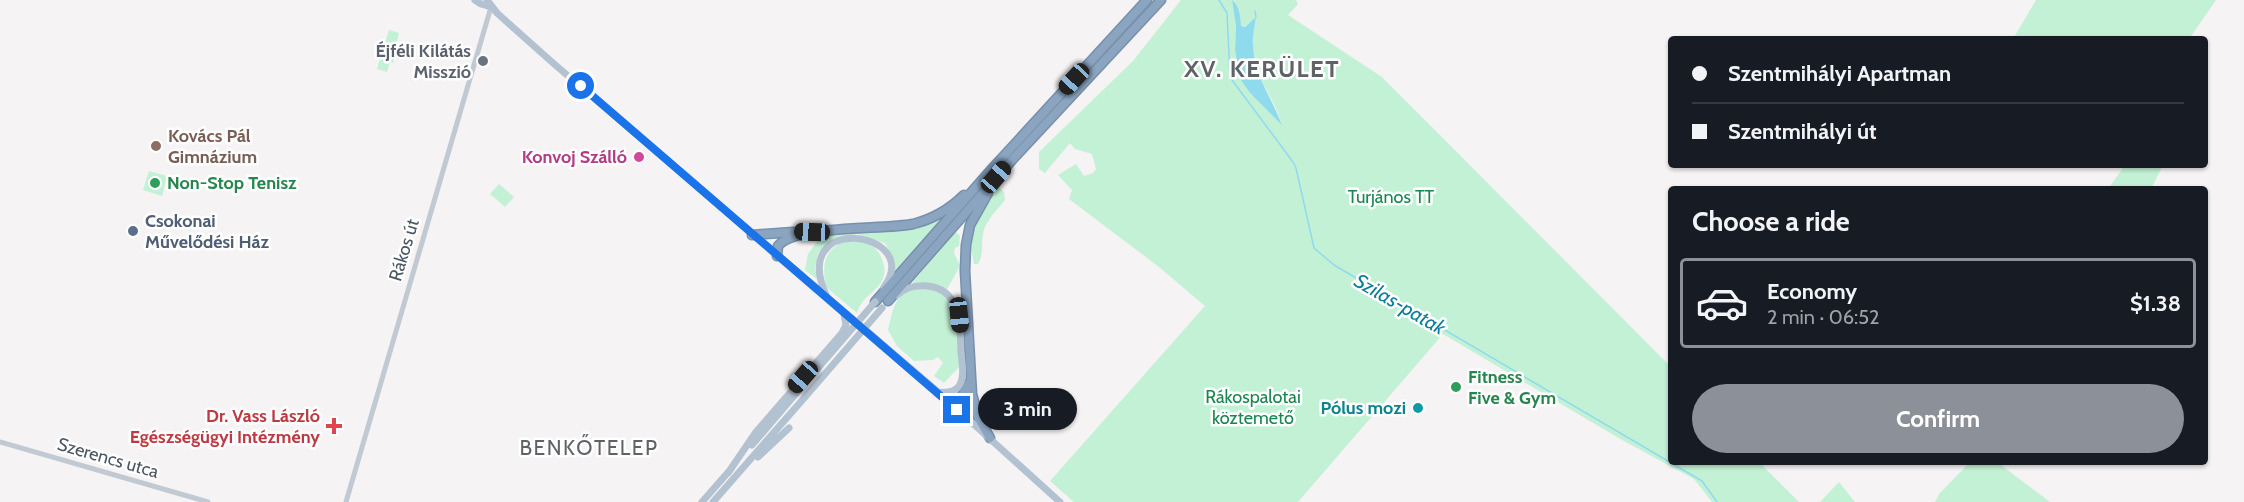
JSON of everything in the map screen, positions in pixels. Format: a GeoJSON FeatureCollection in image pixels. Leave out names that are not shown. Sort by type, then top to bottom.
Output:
{"type":"FeatureCollection","features":[{"type":"Feature","properties":{"kind":"highway"},"geometry":{"type":"LineString","coordinates":[[882,304],[991,170],[1147,0]]}},
{"type":"Feature","properties":{"kind":"highway"},"geometry":{"type":"LineString","coordinates":[[882,304],[1161,0]]}},
{"type":"Feature","properties":{"kind":"highway"},"geometry":{"type":"LineString","coordinates":[[990,438],[982,427],[974,405],[965,271],[967,235],[977,210],[1010,166],[1012,160]]}},
{"type":"Feature","properties":{"kind":"highway"},"geometry":{"type":"LineString","coordinates":[[752,235],[904,225],[925,220],[951,206],[991,170]]}},
{"type":"Feature","properties":{"kind":"highway"},"geometry":{"type":"LineString","coordinates":[[777,256],[778,246],[782,241],[789,237],[812,232]]}},
{"type":"Feature","properties":{"kind":"highway"},"geometry":{"type":"LineString","coordinates":[[950,403],[956,402],[964,395],[971,374]]}},
{"type":"Feature","properties":{"kind":"main road"},"geometry":{"type":"LineString","coordinates":[[475,0],[481,4],[491,2],[752,235],[938,392],[1060,502]]}},
{"type":"Feature","properties":{"kind":"main road"},"geometry":{"type":"LineString","coordinates":[[731,476],[805,397],[882,304],[891,275],[890,261],[884,249],[876,243],[858,237],[840,240],[825,250],[821,257],[819,271],[828,300]]}},
{"type":"Feature","properties":{"kind":"main road"},"geometry":{"type":"LineString","coordinates":[[713,502],[799,390],[882,304],[904,289],[926,285],[942,290],[952,300],[959,315],[962,378],[954,391],[938,392]]}},
{"type":"Feature","properties":{"kind":"main road"},"geometry":{"type":"LineString","coordinates":[[731,476],[756,432],[842,333],[846,325],[843,313]]}},
{"type":"Feature","properties":{"kind":"main road"},"geometry":{"type":"LineString","coordinates":[[702,502],[789,428]]}},
{"type":"Feature","properties":{"kind":"street","name":"Rákos út"},"geometry":{"type":"LineString","coordinates":[[346,502],[491,2]]}},
{"type":"Feature","properties":{"kind":"street","name":"Szerencs utca"},"geometry":{"type":"LineString","coordinates":[[0,442],[208,502]]}},
{"type":"Feature","properties":{"kind":"green space"},"geometry":{"type":"Polygon","coordinates":[[[1181,0],[1296,0],[1298,4],[1288,15],[1382,77],[1668,364],[1668,465],[1443,334],[1298,502],[1074,502],[1050,481],[1205,306],[1159,267],[1069,199],[1072,190],[1058,175],[1076,164],[1084,176],[1093,173],[1096,169],[1092,154],[1075,149],[1070,143],[1045,173],[1039,169],[1039,152],[1133,61],[1181,0]],[[1232,1],[1236,27],[1235,50],[1240,79],[1250,93],[1282,124],[1256,67],[1252,43],[1256,18],[1244,27],[1240,26],[1232,1]]]}},
{"type":"Feature","properties":{"kind":"green space"},"geometry":{"type":"Polygon","coordinates":[[[2036,0],[2216,0],[2191,36],[2015,36],[2036,0]]]}},
{"type":"Feature","properties":{"kind":"green space"},"geometry":{"type":"Polygon","coordinates":[[[389,30],[399,33],[393,63],[390,62],[387,72],[377,69],[389,30]]]}},
{"type":"Feature","properties":{"kind":"green space"},"geometry":{"type":"Polygon","coordinates":[[[2123,168],[2162,168],[2152,186],[2110,186],[2123,168]]]}},
{"type":"Feature","properties":{"kind":"green space","name":"Non-Stop Tenisz"},"geometry":{"type":"Polygon","coordinates":[[[149,171],[167,176],[162,196],[143,190],[149,171]]]}},
{"type":"Feature","properties":{"kind":"green space"},"geometry":{"type":"Polygon","coordinates":[[[499,184],[514,197],[505,207],[490,194],[499,184]]]}},
{"type":"Feature","properties":{"kind":"green space"},"geometry":{"type":"Polygon","coordinates":[[[998,186],[1004,192],[1005,200],[986,225],[981,257],[978,264],[974,264],[971,247],[972,231],[998,186]]]}},
{"type":"Feature","properties":{"kind":"green space"},"geometry":{"type":"Polygon","coordinates":[[[944,213],[943,218],[894,272],[892,256],[885,243],[857,234],[826,244],[818,253],[815,269],[818,280],[805,270],[808,254],[818,240],[838,233],[879,231],[944,213]]]}},
{"type":"Feature","properties":{"kind":"green space"},"geometry":{"type":"Polygon","coordinates":[[[955,231],[960,236],[959,246],[955,248],[954,253],[960,266],[946,291],[928,283],[913,284],[913,282],[955,231]]]}},
{"type":"Feature","properties":{"kind":"green space"},"geometry":{"type":"Polygon","coordinates":[[[846,240],[871,245],[881,257],[884,267],[881,282],[860,305],[857,313],[826,287],[826,259],[838,244],[846,240]]]}},
{"type":"Feature","properties":{"kind":"green space"},"geometry":{"type":"Polygon","coordinates":[[[929,287],[949,301],[959,330],[961,365],[944,383],[934,376],[943,363],[938,357],[933,360],[914,361],[897,346],[888,330],[898,299],[909,292],[929,287]]]}},
{"type":"Feature","properties":{"kind":"green space"},"geometry":{"type":"Polygon","coordinates":[[[1668,465],[1762,465],[1799,502],[1712,502],[1694,479],[1668,465]]]}},
{"type":"Feature","properties":{"kind":"green space"},"geometry":{"type":"Polygon","coordinates":[[[1967,465],[2001,465],[2050,502],[1935,502],[1939,494],[1967,465]]]}},
{"type":"Feature","properties":{"kind":"green space"},"geometry":{"type":"Polygon","coordinates":[[[1839,482],[1855,502],[1820,502],[1839,482]]]}},
{"type":"Feature","properties":{"kind":"water"},"geometry":{"type":"Polygon","coordinates":[[[1232,0],[1238,9],[1241,26],[1245,27],[1256,17],[1253,42],[1256,66],[1282,125],[1250,93],[1240,79],[1235,50],[1236,27],[1232,0]]]}},
{"type":"Feature","properties":{"kind":"waterway","name":"Szilas-patak"},"geometry":{"type":"LineString","coordinates":[[1219,0],[1227,13],[1230,75],[1296,168],[1314,248],[1334,265],[1668,461]]}},
{"type":"Feature","properties":{"kind":"waterway"},"geometry":{"type":"LineString","coordinates":[[1255,11],[1256,17]]}},
{"type":"Feature","properties":{"kind":"waterway","name":"Szilas-patak"},"geometry":{"type":"LineString","coordinates":[[1675,465],[1702,481],[1717,502]]}},
{"type":"Feature","properties":{"kind":"place","name":"Éjféli Kilátás Misszió"},"geometry":{"type":"Point","coordinates":[483,61]}},
{"type":"Feature","properties":{"kind":"place","name":"Kovács Pál Gimnázium"},"geometry":{"type":"Point","coordinates":[156,146]}},
{"type":"Feature","properties":{"kind":"place","name":"Konvoj Szálló"},"geometry":{"type":"Point","coordinates":[639,157]}},
{"type":"Feature","properties":{"kind":"place","name":"Non-Stop Tenisz"},"geometry":{"type":"Point","coordinates":[155,183]}},
{"type":"Feature","properties":{"kind":"place","name":"Csokonai Művelődési Ház"},"geometry":{"type":"Point","coordinates":[133,231]}},
{"type":"Feature","properties":{"kind":"place","name":"Fitness Five & Gym"},"geometry":{"type":"Point","coordinates":[1456,387]}},
{"type":"Feature","properties":{"kind":"place","name":"Pólus mozi"},"geometry":{"type":"Point","coordinates":[1418,408]}},
{"type":"Feature","properties":{"kind":"place","name":"Dr. Vass László Egészségügyi Intézmény"},"geometry":{"type":"Point","coordinates":[334,426]}},
{"type":"Feature","properties":{"kind":"district","name":"XV. KERÜLET"},"geometry":{"type":"Point","coordinates":[1262,69]}},
{"type":"Feature","properties":{"kind":"district","name":"BENKŐTELEP"},"geometry":{"type":"Point","coordinates":[589,448]}},
{"type":"Feature","properties":{"kind":"route"},"geometry":{"type":"LineString","coordinates":[[581,86],[957,410]]}},
{"type":"Feature","properties":{"kind":"park label","name":"Turjános TT"},"geometry":{"type":"Point","coordinates":[1391,197]}},
{"type":"Feature","properties":{"kind":"park label","name":"Rákospalotai köztemető"},"geometry":{"type":"Point","coordinates":[1253,407]}}]}
